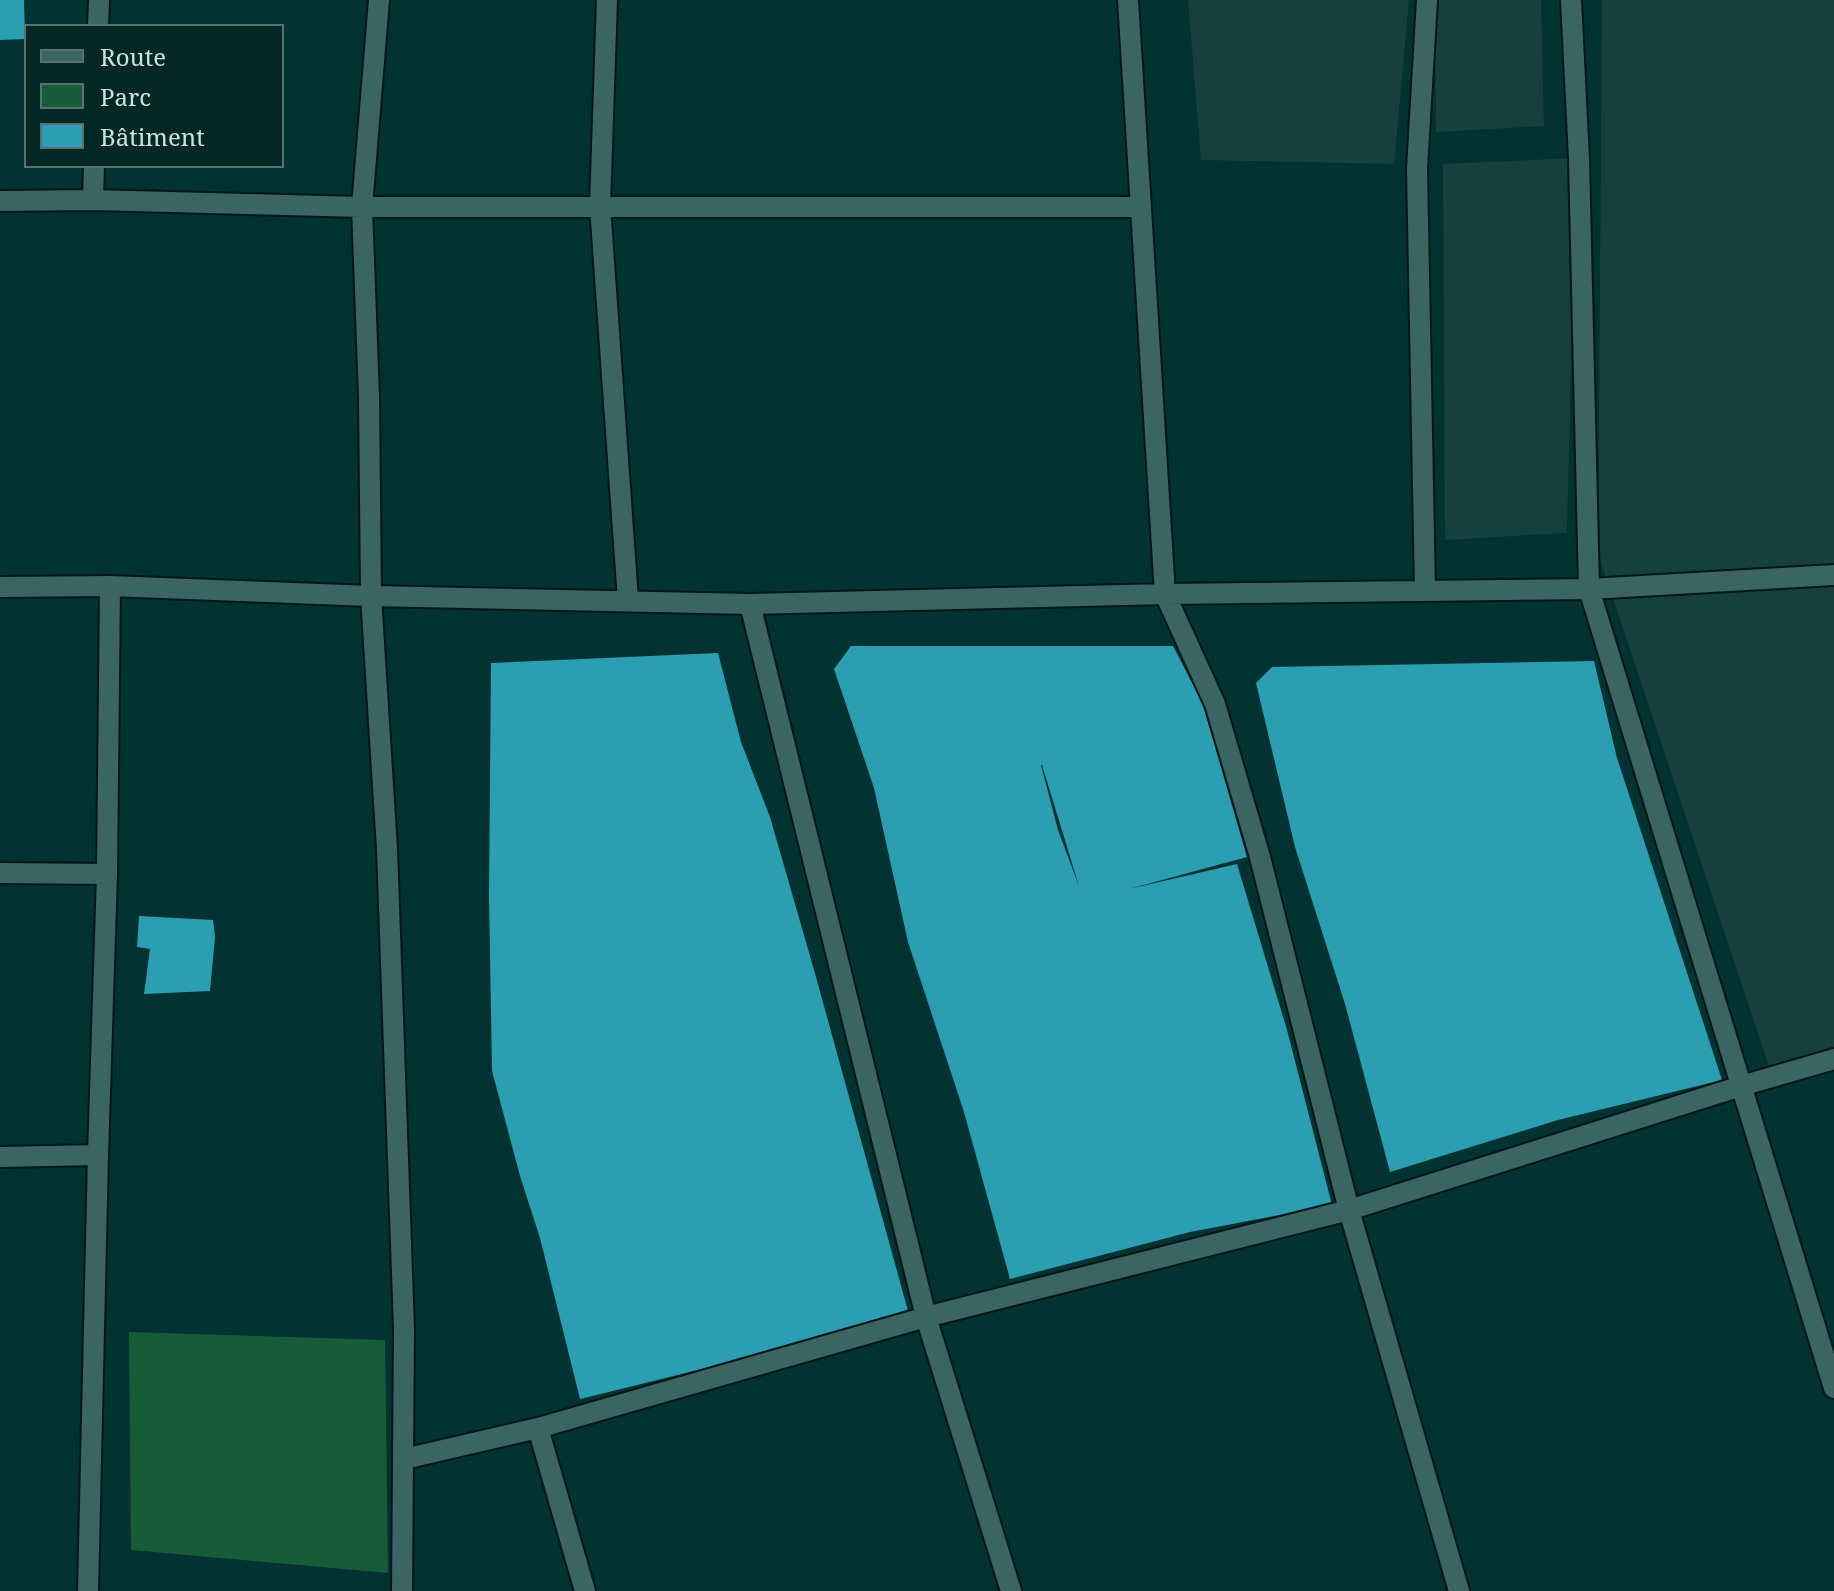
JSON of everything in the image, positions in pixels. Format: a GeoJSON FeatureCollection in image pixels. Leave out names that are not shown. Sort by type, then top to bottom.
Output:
{"type":"FeatureCollection","features":[{"type":"Feature","properties":{"kind":"street"},"geometry":{"type":"LineString","coordinates":[[98,24],[99,0]]}},
{"type":"Feature","properties":{"kind":"street"},"geometry":{"type":"LineString","coordinates":[[379,0],[362,207],[369,397],[371,596],[388,880],[404,1329],[402,1591]]}},
{"type":"Feature","properties":{"kind":"street"},"geometry":{"type":"LineString","coordinates":[[607,0],[600,206],[628,600]]}},
{"type":"Feature","properties":{"kind":"street"},"geometry":{"type":"LineString","coordinates":[[1128,0],[1165,594],[1220,720],[1260,857],[1349,1210],[1459,1591]]}},
{"type":"Feature","properties":{"kind":"street"},"geometry":{"type":"LineString","coordinates":[[1425,591],[1417,169],[1427,0]]}},
{"type":"Feature","properties":{"kind":"street"},"geometry":{"type":"LineString","coordinates":[[1571,0],[1579,159],[1589,589],[1834,1388]]}},
{"type":"Feature","properties":{"kind":"street"},"geometry":{"type":"LineString","coordinates":[[93,200],[94,168]]}},
{"type":"Feature","properties":{"kind":"street"},"geometry":{"type":"LineString","coordinates":[[0,201],[93,200],[362,207],[1141,207]]}},
{"type":"Feature","properties":{"kind":"street"},"geometry":{"type":"LineString","coordinates":[[0,587],[110,586],[371,596],[750,604],[1165,594],[1589,589],[1834,575]]}},
{"type":"Feature","properties":{"kind":"street"},"geometry":{"type":"LineString","coordinates":[[88,1591],[107,874],[110,586]]}},
{"type":"Feature","properties":{"kind":"street"},"geometry":{"type":"LineString","coordinates":[[750,604],[926,1317],[1011,1591]]}},
{"type":"Feature","properties":{"kind":"street"},"geometry":{"type":"LineString","coordinates":[[0,873],[107,874]]}},
{"type":"Feature","properties":{"kind":"street"},"geometry":{"type":"LineString","coordinates":[[404,1459],[538,1428],[926,1317],[1349,1210],[1834,1059]]}},
{"type":"Feature","properties":{"kind":"street"},"geometry":{"type":"LineString","coordinates":[[0,1157],[98,1155]]}},
{"type":"Feature","properties":{"kind":"street"},"geometry":{"type":"LineString","coordinates":[[538,1428],[585,1591]]}},
{"type":"Feature","properties":{"kind":"shaded area"},"geometry":{"type":"Polygon","coordinates":[[[1188,0],[1409,0],[1394,164],[1201,160],[1188,0]]]}},
{"type":"Feature","properties":{"kind":"shaded area"},"geometry":{"type":"Polygon","coordinates":[[[1435,0],[1541,0],[1544,126],[1436,132],[1435,0]]]}},
{"type":"Feature","properties":{"kind":"shaded area"},"geometry":{"type":"Polygon","coordinates":[[[1602,0],[1834,0],[1834,1047],[1769,1066],[1598,553],[1602,0]]]}},
{"type":"Feature","properties":{"kind":"shaded area"},"geometry":{"type":"Polygon","coordinates":[[[1576,158],[1567,533],[1445,540],[1443,164],[1576,158]]]}},
{"type":"Feature","properties":{"kind":"green space"},"geometry":{"type":"Polygon","coordinates":[[[129,1332],[385,1340],[388,1573],[131,1550],[129,1332]]]}},
{"type":"Feature","properties":{"kind":"building"},"geometry":{"type":"Polygon","coordinates":[[[0,0],[24,0],[24,39],[0,40],[0,0]]]}},
{"type":"Feature","properties":{"kind":"building"},"geometry":{"type":"Polygon","coordinates":[[[851,646],[1173,646],[1203,704],[1247,857],[1129,889],[1237,864],[1287,1030],[1332,1205],[1190,1232],[1010,1279],[964,1112],[908,942],[874,788],[834,669],[851,646]],[[1042,765],[1058,830],[1079,886],[1042,765]]]}},
{"type":"Feature","properties":{"kind":"building"},"geometry":{"type":"Polygon","coordinates":[[[718,653],[741,742],[770,817],[908,1311],[751,1357],[580,1399],[540,1238],[492,1071],[489,896],[491,663],[718,653]]]}},
{"type":"Feature","properties":{"kind":"building"},"geometry":{"type":"Polygon","coordinates":[[[1594,661],[1617,758],[1722,1080],[1558,1120],[1390,1172],[1345,1004],[1295,847],[1256,683],[1272,667],[1594,661]]]}},
{"type":"Feature","properties":{"kind":"building"},"geometry":{"type":"Polygon","coordinates":[[[139,916],[213,920],[215,937],[210,991],[144,994],[150,949],[137,947],[139,916]]]}}]}
